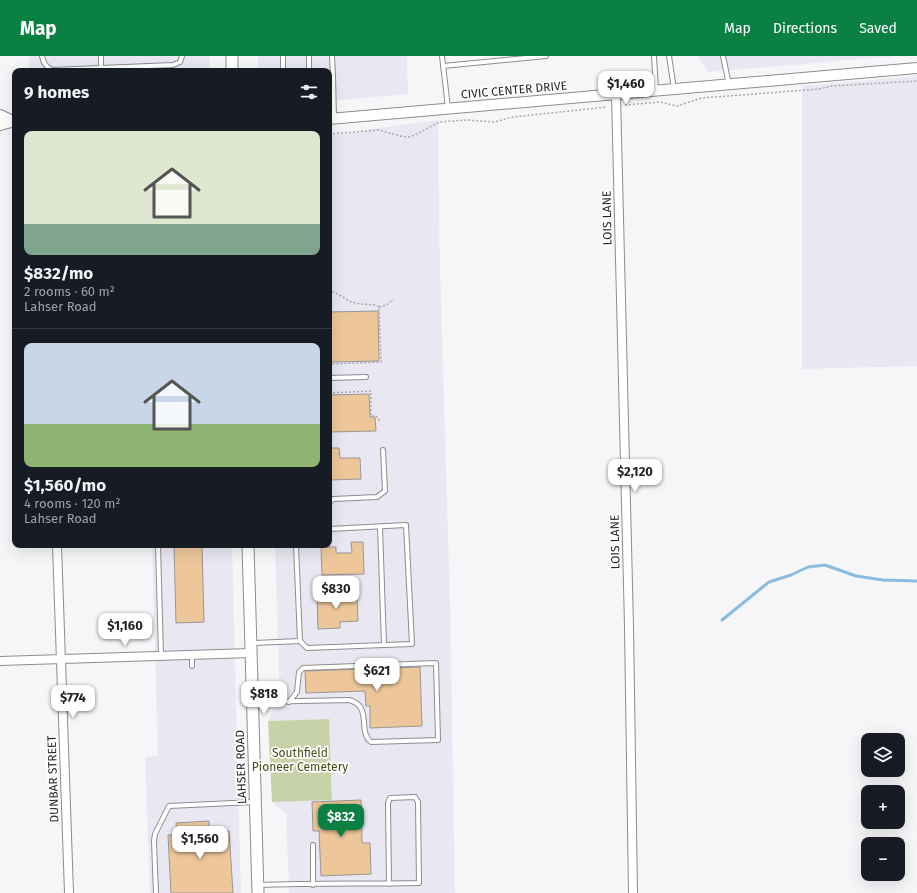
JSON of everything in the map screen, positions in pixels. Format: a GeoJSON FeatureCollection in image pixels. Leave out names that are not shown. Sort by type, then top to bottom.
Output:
{"type":"FeatureCollection","features":[{"type":"Feature","properties":{"kind":"main road"},"geometry":{"type":"LineString","coordinates":[[232,56],[232,68]]}},
{"type":"Feature","properties":{"kind":"main road","name":"LAHSER ROAD"},"geometry":{"type":"LineString","coordinates":[[248,548],[258,889]]}},
{"type":"Feature","properties":{"kind":"street","name":"CIVIC CENTER DRIVE"},"geometry":{"type":"LineString","coordinates":[[332,118],[616,95],[917,68]]}},
{"type":"Feature","properties":{"kind":"street","name":"LOIS LANE"},"geometry":{"type":"LineString","coordinates":[[616,95],[633,893]]}},
{"type":"Feature","properties":{"kind":"street"},"geometry":{"type":"LineString","coordinates":[[0,116],[12,120]]}},
{"type":"Feature","properties":{"kind":"street"},"geometry":{"type":"LineString","coordinates":[[0,125],[12,122]]}},
{"type":"Feature","properties":{"kind":"street","name":"DUNBAR STREET"},"geometry":{"type":"LineString","coordinates":[[57,548],[69,893]]}},
{"type":"Feature","properties":{"kind":"street"},"geometry":{"type":"LineString","coordinates":[[0,661],[192,655],[250,648]]}},
{"type":"Feature","properties":{"kind":"lane"},"geometry":{"type":"LineString","coordinates":[[42,56],[42,60],[48,68]]}},
{"type":"Feature","properties":{"kind":"lane"},"geometry":{"type":"LineString","coordinates":[[100,56],[101,68]]}},
{"type":"Feature","properties":{"kind":"lane"},"geometry":{"type":"LineString","coordinates":[[130,68],[173,65],[180,62],[182,56]]}},
{"type":"Feature","properties":{"kind":"lane"},"geometry":{"type":"LineString","coordinates":[[283,56],[283,68]]}},
{"type":"Feature","properties":{"kind":"lane"},"geometry":{"type":"LineString","coordinates":[[309,56],[309,68]]}},
{"type":"Feature","properties":{"kind":"lane"},"geometry":{"type":"LineString","coordinates":[[331,68],[332,56]]}},
{"type":"Feature","properties":{"kind":"lane"},"geometry":{"type":"LineString","coordinates":[[442,56],[448,109]]}},
{"type":"Feature","properties":{"kind":"lane"},"geometry":{"type":"LineString","coordinates":[[443,66],[546,56]]}},
{"type":"Feature","properties":{"kind":"lane"},"geometry":{"type":"LineString","coordinates":[[654,56],[656,91]]}},
{"type":"Feature","properties":{"kind":"lane"},"geometry":{"type":"LineString","coordinates":[[669,56],[674,89]]}},
{"type":"Feature","properties":{"kind":"lane"},"geometry":{"type":"LineString","coordinates":[[723,56],[729,85]]}},
{"type":"Feature","properties":{"kind":"lane"},"geometry":{"type":"LineString","coordinates":[[332,378],[366,377]]}},
{"type":"Feature","properties":{"kind":"lane"},"geometry":{"type":"LineString","coordinates":[[332,500],[377,497],[385,491],[383,450]]}},
{"type":"Feature","properties":{"kind":"lane"},"geometry":{"type":"LineString","coordinates":[[296,548],[300,641],[308,648],[412,644],[406,526],[332,529]]}},
{"type":"Feature","properties":{"kind":"lane"},"geometry":{"type":"LineString","coordinates":[[380,527],[384,645]]}},
{"type":"Feature","properties":{"kind":"lane"},"geometry":{"type":"LineString","coordinates":[[158,548],[161,656]]}},
{"type":"Feature","properties":{"kind":"lane"},"geometry":{"type":"LineString","coordinates":[[250,648],[300,641]]}},
{"type":"Feature","properties":{"kind":"lane"},"geometry":{"type":"LineString","coordinates":[[192,655],[192,666]]}},
{"type":"Feature","properties":{"kind":"lane"},"geometry":{"type":"LineString","coordinates":[[252,702],[289,702],[349,700],[353,701],[360,707],[366,737],[370,742],[438,740],[436,663],[303,668],[299,672],[297,692],[289,702]]}},
{"type":"Feature","properties":{"kind":"lane"},"geometry":{"type":"LineString","coordinates":[[258,889],[288,884],[389,884],[419,883],[418,802],[415,797],[390,798],[388,803],[389,884]]}},
{"type":"Feature","properties":{"kind":"lane"},"geometry":{"type":"LineString","coordinates":[[156,893],[155,834],[169,806],[255,802]]}},
{"type":"Feature","properties":{"kind":"lane"},"geometry":{"type":"LineString","coordinates":[[312,845],[314,884]]}},
{"type":"Feature","properties":{"kind":"path"},"geometry":{"type":"LineString","coordinates":[[628,104],[660,102],[677,106],[702,98],[811,90],[832,86],[917,81]]}},
{"type":"Feature","properties":{"kind":"path"},"geometry":{"type":"LineString","coordinates":[[332,134],[379,130],[409,137],[439,122],[467,120],[494,122],[513,117],[608,106]]}},
{"type":"Feature","properties":{"kind":"path"},"geometry":{"type":"LineString","coordinates":[[332,291],[351,302],[376,305],[379,307],[389,304],[393,299]]}},
{"type":"Feature","properties":{"kind":"path"},"geometry":{"type":"LineString","coordinates":[[332,364],[381,362],[379,307]]}},
{"type":"Feature","properties":{"kind":"path"},"geometry":{"type":"LineString","coordinates":[[332,393],[371,391],[372,416],[376,416],[380,421]]}},
{"type":"Feature","properties":{"kind":"shaded area"},"geometry":{"type":"Polygon","coordinates":[[[29,56],[209,56],[210,68],[29,68],[29,56]]]}},
{"type":"Feature","properties":{"kind":"shaded area"},"geometry":{"type":"Polygon","coordinates":[[[258,56],[407,56],[408,94],[332,101],[332,68],[258,68],[258,56]]]}},
{"type":"Feature","properties":{"kind":"shaded area"},"geometry":{"type":"Polygon","coordinates":[[[698,56],[896,56],[708,72],[698,56]]]}},
{"type":"Feature","properties":{"kind":"shaded area"},"geometry":{"type":"Polygon","coordinates":[[[917,76],[917,366],[802,369],[802,86],[917,76]]]}},
{"type":"Feature","properties":{"kind":"shaded area"},"geometry":{"type":"Polygon","coordinates":[[[438,120],[440,269],[450,601],[455,893],[289,893],[286,813],[272,802],[332,799],[329,719],[268,721],[270,714],[280,705],[275,548],[332,548],[332,136],[438,120]]]}},
{"type":"Feature","properties":{"kind":"shaded area"},"geometry":{"type":"Polygon","coordinates":[[[152,548],[232,548],[241,893],[150,893],[145,757],[158,756],[152,548]]]}},
{"type":"Feature","properties":{"kind":"green space","name":"Southfield Pioneer Cemetery"},"geometry":{"type":"Polygon","coordinates":[[[329,719],[332,800],[272,802],[268,721],[329,719]]]}},
{"type":"Feature","properties":{"kind":"building"},"geometry":{"type":"Polygon","coordinates":[[[378,311],[379,361],[332,362],[332,312],[378,311]]]}},
{"type":"Feature","properties":{"kind":"building"},"geometry":{"type":"Polygon","coordinates":[[[369,394],[370,417],[375,417],[376,431],[332,432],[332,395],[369,394]]]}},
{"type":"Feature","properties":{"kind":"building"},"geometry":{"type":"Polygon","coordinates":[[[332,448],[339,448],[340,458],[360,458],[361,479],[332,480],[332,448]]]}},
{"type":"Feature","properties":{"kind":"building"},"geometry":{"type":"Polygon","coordinates":[[[351,542],[363,542],[364,574],[322,575],[321,548],[336,547],[336,553],[352,553],[351,542]]]}},
{"type":"Feature","properties":{"kind":"building"},"geometry":{"type":"Polygon","coordinates":[[[174,548],[202,548],[204,622],[176,623],[174,548]]]}},
{"type":"Feature","properties":{"kind":"building"},"geometry":{"type":"Polygon","coordinates":[[[317,592],[339,592],[339,597],[357,597],[358,621],[340,622],[340,628],[318,629],[317,592]]]}},
{"type":"Feature","properties":{"kind":"building"},"geometry":{"type":"Polygon","coordinates":[[[420,667],[422,726],[370,728],[370,706],[366,706],[365,691],[306,693],[305,671],[420,667]]]}},
{"type":"Feature","properties":{"kind":"building"},"geometry":{"type":"Polygon","coordinates":[[[361,800],[362,843],[370,843],[371,874],[321,876],[319,831],[313,831],[312,802],[361,800]]]}},
{"type":"Feature","properties":{"kind":"building"},"geometry":{"type":"Polygon","coordinates":[[[209,821],[209,832],[229,831],[233,893],[171,893],[168,835],[177,835],[176,823],[209,821]]]}},
{"type":"Feature","properties":{"kind":"waterway"},"geometry":{"type":"LineString","coordinates":[[722,620],[769,582],[791,575],[808,567],[825,565],[856,576],[883,580],[917,581]]}}]}
